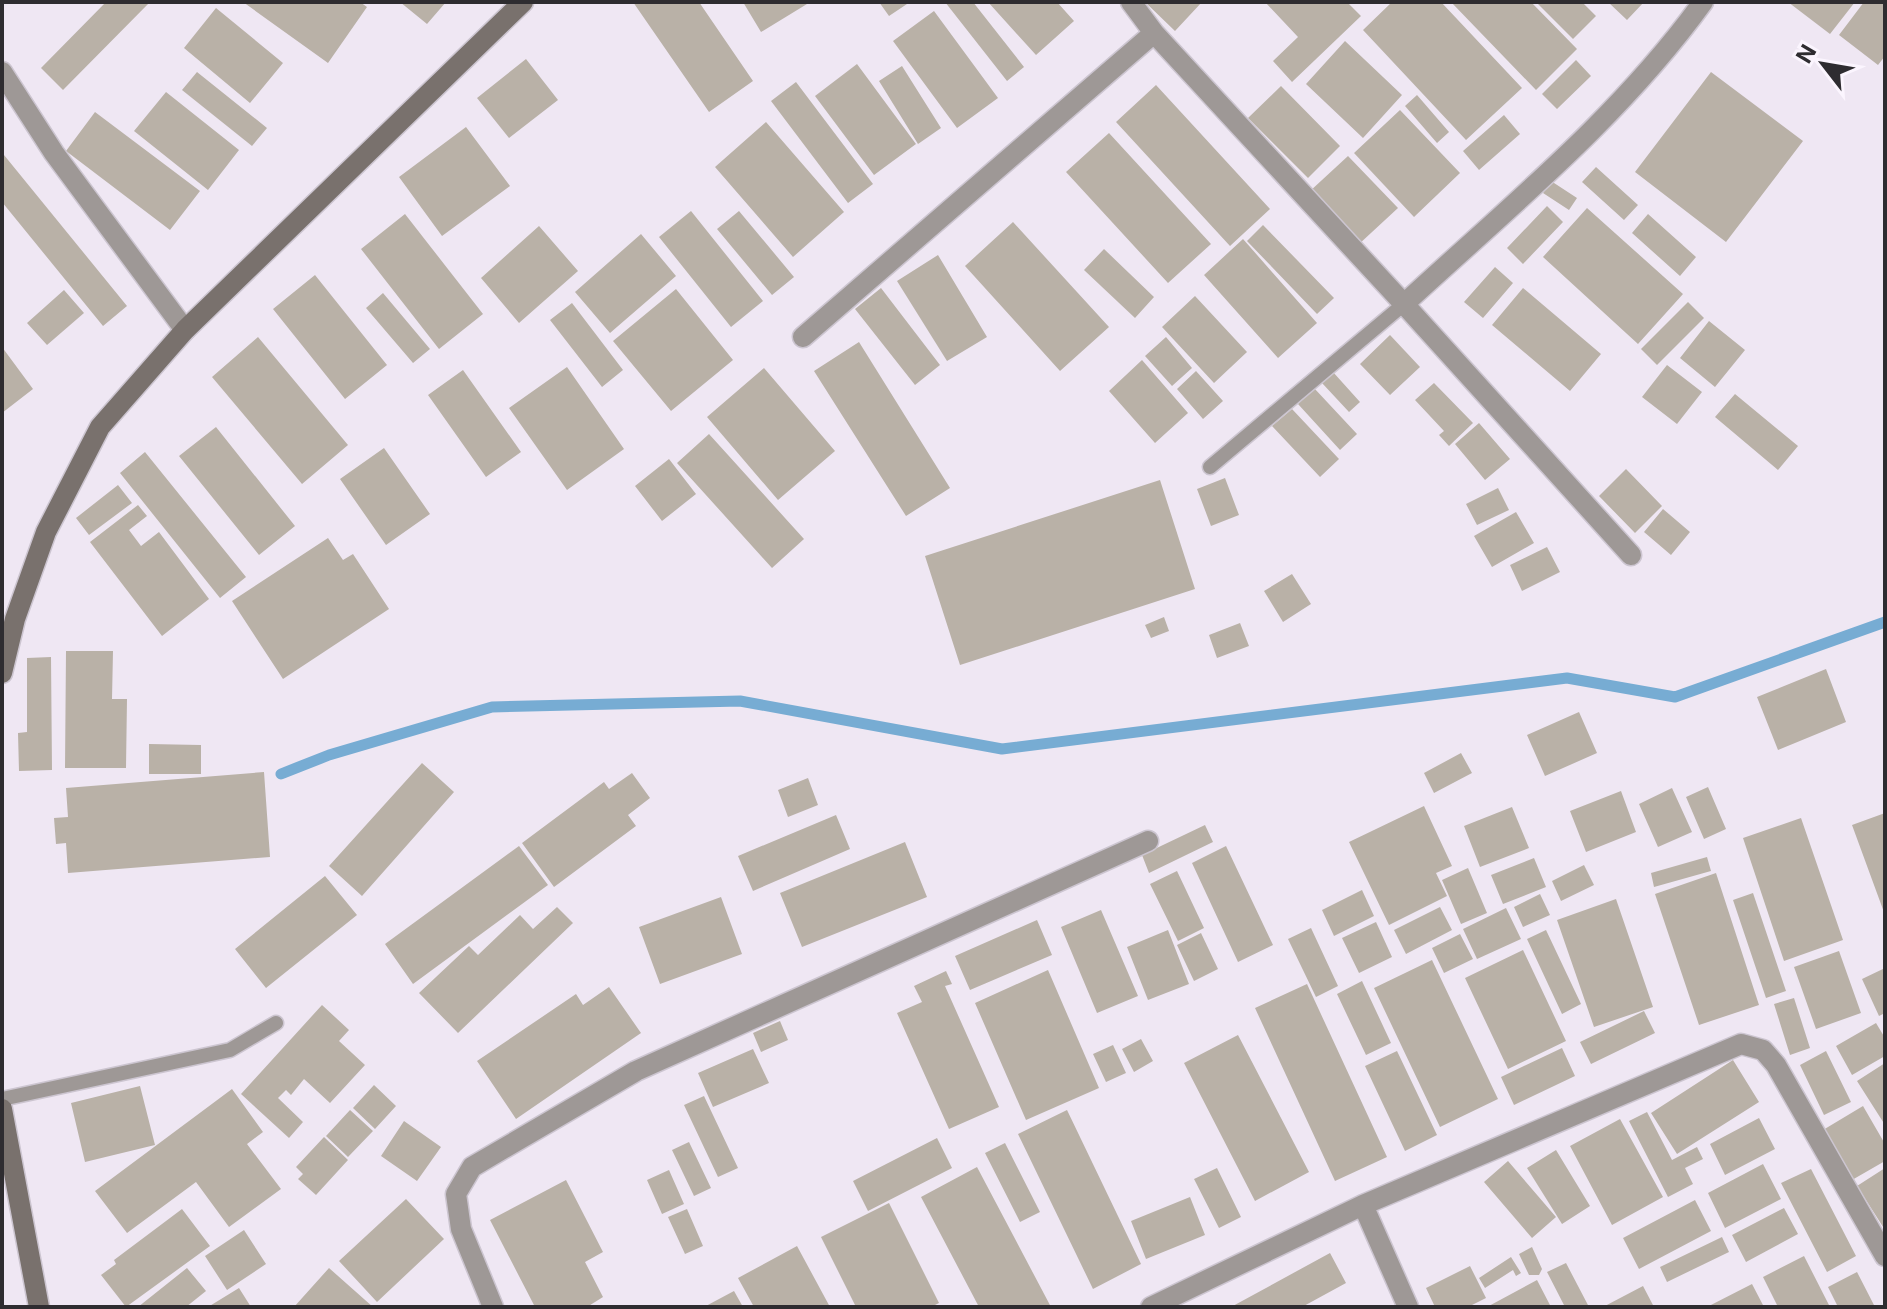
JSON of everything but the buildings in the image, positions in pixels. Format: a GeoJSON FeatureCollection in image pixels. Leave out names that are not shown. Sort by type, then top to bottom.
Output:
{"type":"FeatureCollection","features":[{"type":"Feature","properties":{"kind":"main road"},"geometry":{"type":"LineString","coordinates":[[2,673],[15,619],[46,532],[100,427],[185,330],[523,2]]}},
{"type":"Feature","properties":{"kind":"main road"},"geometry":{"type":"LineString","coordinates":[[2,1109],[39,1307]]}},
{"type":"Feature","properties":{"kind":"street"},"geometry":{"type":"LineString","coordinates":[[1131,2],[1154,33],[1631,555]]}},
{"type":"Feature","properties":{"kind":"street"},"geometry":{"type":"LineString","coordinates":[[1404,304],[1596,128],[1675,41],[1703,2]]}},
{"type":"Feature","properties":{"kind":"street"},"geometry":{"type":"LineString","coordinates":[[803,337],[1154,33]]}},
{"type":"Feature","properties":{"kind":"street"},"geometry":{"type":"LineString","coordinates":[[5,85],[185,330]]}},
{"type":"Feature","properties":{"kind":"street"},"geometry":{"type":"LineString","coordinates":[[493,1307],[461,1229],[456,1194],[472,1167],[636,1071],[1148,841]]}},
{"type":"Feature","properties":{"kind":"street"},"geometry":{"type":"LineString","coordinates":[[1151,1307],[1363,1205],[1741,1044],[1763,1050],[1776,1065],[1885,1256]]}},
{"type":"Feature","properties":{"kind":"street"},"geometry":{"type":"LineString","coordinates":[[1363,1205],[1408,1307]]}},
{"type":"Feature","properties":{"kind":"lane"},"geometry":{"type":"LineString","coordinates":[[1210,467],[1404,304]]}},
{"type":"Feature","properties":{"kind":"lane"},"geometry":{"type":"LineString","coordinates":[[2,1099],[230,1050],[276,1023]]}},
{"type":"Feature","properties":{"kind":"waterway"},"geometry":{"type":"LineString","coordinates":[[281,774],[329,755],[492,707],[740,701],[1002,749],[1567,678],[1675,697],[1885,622]]}}]}
